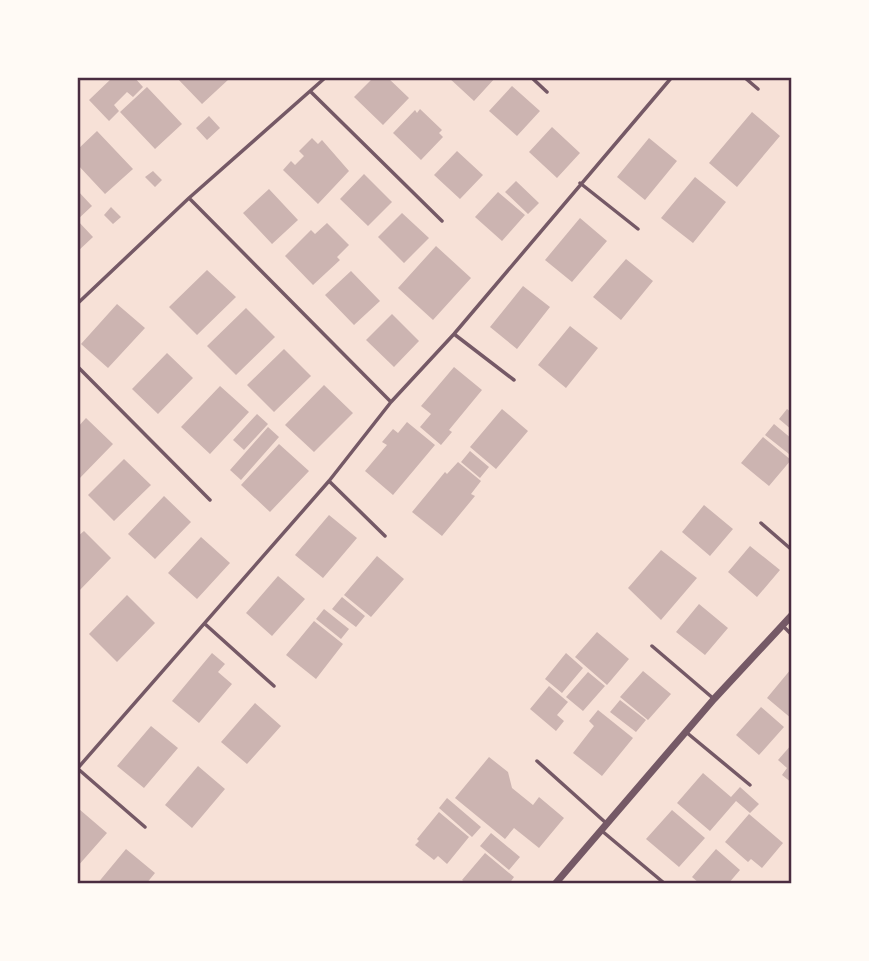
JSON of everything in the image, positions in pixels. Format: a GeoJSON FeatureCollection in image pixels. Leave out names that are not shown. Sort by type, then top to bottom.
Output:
{"type":"FeatureCollection","features":[{"type":"Feature","properties":{"kind":"street"},"geometry":{"type":"LineString","coordinates":[[555,884],[714,699],[792,615]]}},
{"type":"Feature","properties":{"kind":"lane"},"geometry":{"type":"LineString","coordinates":[[77,304],[190,198],[326,77]]}},
{"type":"Feature","properties":{"kind":"lane"},"geometry":{"type":"LineString","coordinates":[[531,77],[547,92]]}},
{"type":"Feature","properties":{"kind":"lane"},"geometry":{"type":"LineString","coordinates":[[145,827],[77,768],[329,481],[391,402],[454,334],[672,77]]}},
{"type":"Feature","properties":{"kind":"lane"},"geometry":{"type":"LineString","coordinates":[[744,77],[758,89]]}},
{"type":"Feature","properties":{"kind":"lane"},"geometry":{"type":"LineString","coordinates":[[311,91],[442,221]]}},
{"type":"Feature","properties":{"kind":"lane"},"geometry":{"type":"LineString","coordinates":[[580,183],[638,229]]}},
{"type":"Feature","properties":{"kind":"lane"},"geometry":{"type":"LineString","coordinates":[[190,198],[391,402]]}},
{"type":"Feature","properties":{"kind":"lane"},"geometry":{"type":"LineString","coordinates":[[454,334],[514,380]]}},
{"type":"Feature","properties":{"kind":"lane"},"geometry":{"type":"LineString","coordinates":[[77,366],[210,500]]}},
{"type":"Feature","properties":{"kind":"lane"},"geometry":{"type":"LineString","coordinates":[[329,481],[385,536]]}},
{"type":"Feature","properties":{"kind":"lane"},"geometry":{"type":"LineString","coordinates":[[761,523],[792,550]]}},
{"type":"Feature","properties":{"kind":"lane"},"geometry":{"type":"LineString","coordinates":[[205,624],[274,686]]}},
{"type":"Feature","properties":{"kind":"lane"},"geometry":{"type":"LineString","coordinates":[[782,626],[792,635]]}},
{"type":"Feature","properties":{"kind":"lane"},"geometry":{"type":"LineString","coordinates":[[652,646],[714,699]]}},
{"type":"Feature","properties":{"kind":"lane"},"geometry":{"type":"LineString","coordinates":[[686,732],[750,786]]}},
{"type":"Feature","properties":{"kind":"lane"},"geometry":{"type":"LineString","coordinates":[[537,761],[607,823]]}},
{"type":"Feature","properties":{"kind":"lane"},"geometry":{"type":"LineString","coordinates":[[600,830],[664,883]]}},
{"type":"Feature","properties":{"kind":"building"},"geometry":{"type":"Polygon","coordinates":[[[113,77],[134,77],[143,87],[133,97],[127,92],[114,105],[119,111],[109,121],[89,100],[113,77]]]}},
{"type":"Feature","properties":{"kind":"building"},"geometry":{"type":"Polygon","coordinates":[[[176,77],[228,77],[229,79],[202,104],[176,77]]]}},
{"type":"Feature","properties":{"kind":"building"},"geometry":{"type":"Polygon","coordinates":[[[374,77],[387,77],[409,98],[383,125],[354,97],[374,77]]]}},
{"type":"Feature","properties":{"kind":"building"},"geometry":{"type":"Polygon","coordinates":[[[448,77],[496,77],[474,101],[448,77]]]}},
{"type":"Feature","properties":{"kind":"building"},"geometry":{"type":"Polygon","coordinates":[[[512,86],[540,111],[517,136],[489,111],[512,86]]]}},
{"type":"Feature","properties":{"kind":"building"},"geometry":{"type":"Polygon","coordinates":[[[147,87],[182,124],[155,149],[120,112],[147,87]]]}},
{"type":"Feature","properties":{"kind":"building"},"geometry":{"type":"Polygon","coordinates":[[[420,109],[442,130],[439,133],[443,137],[421,160],[393,133],[415,110],[417,113],[420,109]]]}},
{"type":"Feature","properties":{"kind":"building"},"geometry":{"type":"Polygon","coordinates":[[[752,112],[780,136],[737,187],[709,163],[752,112]]]}},
{"type":"Feature","properties":{"kind":"building"},"geometry":{"type":"Polygon","coordinates":[[[209,116],[220,128],[207,140],[196,128],[209,116]]]}},
{"type":"Feature","properties":{"kind":"building"},"geometry":{"type":"Polygon","coordinates":[[[552,127],[580,153],[557,178],[529,152],[552,127]]]}},
{"type":"Feature","properties":{"kind":"building"},"geometry":{"type":"Polygon","coordinates":[[[97,131],[133,169],[105,194],[77,164],[77,150],[97,131]]]}},
{"type":"Feature","properties":{"kind":"building"},"geometry":{"type":"Polygon","coordinates":[[[312,138],[318,144],[322,140],[349,171],[318,204],[283,170],[291,161],[295,165],[304,156],[299,151],[312,138]]]}},
{"type":"Feature","properties":{"kind":"building"},"geometry":{"type":"Polygon","coordinates":[[[649,138],[677,161],[645,200],[617,177],[649,138]]]}},
{"type":"Feature","properties":{"kind":"building"},"geometry":{"type":"Polygon","coordinates":[[[457,151],[483,175],[460,199],[434,175],[457,151]]]}},
{"type":"Feature","properties":{"kind":"building"},"geometry":{"type":"Polygon","coordinates":[[[153,171],[162,180],[155,187],[145,177],[153,171]]]}},
{"type":"Feature","properties":{"kind":"building"},"geometry":{"type":"Polygon","coordinates":[[[364,174],[392,202],[368,226],[340,199],[364,174]]]}},
{"type":"Feature","properties":{"kind":"building"},"geometry":{"type":"Polygon","coordinates":[[[695,177],[726,202],[693,243],[661,218],[695,177]]]}},
{"type":"Feature","properties":{"kind":"building"},"geometry":{"type":"Polygon","coordinates":[[[516,181],[539,203],[528,214],[505,192],[516,181]]]}},
{"type":"Feature","properties":{"kind":"building"},"geometry":{"type":"Polygon","coordinates":[[[269,189],[298,220],[272,244],[243,213],[269,189]]]}},
{"type":"Feature","properties":{"kind":"building"},"geometry":{"type":"Polygon","coordinates":[[[77,190],[92,206],[77,220],[77,190]]]}},
{"type":"Feature","properties":{"kind":"building"},"geometry":{"type":"Polygon","coordinates":[[[498,192],[525,215],[502,241],[475,217],[498,192]]]}},
{"type":"Feature","properties":{"kind":"building"},"geometry":{"type":"Polygon","coordinates":[[[111,207],[121,217],[113,224],[104,215],[111,207]]]}},
{"type":"Feature","properties":{"kind":"building"},"geometry":{"type":"Polygon","coordinates":[[[402,213],[429,238],[404,263],[378,237],[402,213]]]}},
{"type":"Feature","properties":{"kind":"building"},"geometry":{"type":"Polygon","coordinates":[[[580,218],[607,241],[572,282],[545,260],[580,218]]]}},
{"type":"Feature","properties":{"kind":"building"},"geometry":{"type":"Polygon","coordinates":[[[77,220],[93,237],[77,252],[77,220]]]}},
{"type":"Feature","properties":{"kind":"building"},"geometry":{"type":"Polygon","coordinates":[[[327,223],[349,245],[337,257],[340,260],[313,285],[285,256],[311,230],[315,234],[327,223]]]}},
{"type":"Feature","properties":{"kind":"building"},"geometry":{"type":"Polygon","coordinates":[[[436,246],[471,278],[433,320],[398,288],[436,246]]]}},
{"type":"Feature","properties":{"kind":"building"},"geometry":{"type":"Polygon","coordinates":[[[626,259],[653,281],[621,320],[593,297],[626,259]]]}},
{"type":"Feature","properties":{"kind":"building"},"geometry":{"type":"Polygon","coordinates":[[[207,270],[236,297],[197,335],[169,307],[207,270]]]}},
{"type":"Feature","properties":{"kind":"building"},"geometry":{"type":"Polygon","coordinates":[[[351,271],[380,301],[354,325],[325,295],[351,271]]]}},
{"type":"Feature","properties":{"kind":"building"},"geometry":{"type":"Polygon","coordinates":[[[523,286],[550,307],[517,349],[490,327],[523,286]]]}},
{"type":"Feature","properties":{"kind":"building"},"geometry":{"type":"Polygon","coordinates":[[[117,304],[145,328],[108,368],[81,344],[117,304]]]}},
{"type":"Feature","properties":{"kind":"building"},"geometry":{"type":"Polygon","coordinates":[[[246,308],[275,337],[236,375],[207,346],[246,308]]]}},
{"type":"Feature","properties":{"kind":"building"},"geometry":{"type":"Polygon","coordinates":[[[392,314],[419,341],[394,367],[366,340],[392,314]]]}},
{"type":"Feature","properties":{"kind":"building"},"geometry":{"type":"Polygon","coordinates":[[[570,326],[598,348],[566,388],[538,365],[570,326]]]}},
{"type":"Feature","properties":{"kind":"building"},"geometry":{"type":"Polygon","coordinates":[[[284,349],[311,376],[274,412],[247,385],[284,349]]]}},
{"type":"Feature","properties":{"kind":"building"},"geometry":{"type":"Polygon","coordinates":[[[167,353],[193,378],[158,414],[132,389],[167,353]]]}},
{"type":"Feature","properties":{"kind":"building"},"geometry":{"type":"Polygon","coordinates":[[[454,367],[482,390],[449,430],[452,432],[441,445],[420,427],[431,414],[421,406],[454,367]]]}},
{"type":"Feature","properties":{"kind":"building"},"geometry":{"type":"Polygon","coordinates":[[[324,385],[353,413],[314,452],[285,425],[324,385]]]}},
{"type":"Feature","properties":{"kind":"building"},"geometry":{"type":"Polygon","coordinates":[[[220,386],[249,412],[210,454],[181,427],[220,386]]]}},
{"type":"Feature","properties":{"kind":"building"},"geometry":{"type":"Polygon","coordinates":[[[502,409],[528,431],[496,469],[470,447],[502,409]]]}},
{"type":"Feature","properties":{"kind":"building"},"geometry":{"type":"Polygon","coordinates":[[[787,409],[792,413],[792,430],[779,419],[787,409]]]}},
{"type":"Feature","properties":{"kind":"building"},"geometry":{"type":"Polygon","coordinates":[[[257,414],[268,424],[244,450],[233,440],[257,414]]]}},
{"type":"Feature","properties":{"kind":"building"},"geometry":{"type":"Polygon","coordinates":[[[86,418],[113,444],[77,481],[77,428],[86,418]]]}},
{"type":"Feature","properties":{"kind":"building"},"geometry":{"type":"Polygon","coordinates":[[[407,422],[435,445],[393,495],[365,471],[387,445],[382,442],[393,429],[398,433],[407,422]]]}},
{"type":"Feature","properties":{"kind":"building"},"geometry":{"type":"Polygon","coordinates":[[[774,424],[792,439],[789,454],[765,435],[774,424]]]}},
{"type":"Feature","properties":{"kind":"building"},"geometry":{"type":"Polygon","coordinates":[[[268,427],[279,437],[241,480],[230,470],[268,427]]]}},
{"type":"Feature","properties":{"kind":"building"},"geometry":{"type":"Polygon","coordinates":[[[763,437],[791,460],[769,486],[741,463],[763,437]]]}},
{"type":"Feature","properties":{"kind":"building"},"geometry":{"type":"Polygon","coordinates":[[[279,444],[309,471],[270,512],[241,485],[279,444]]]}},
{"type":"Feature","properties":{"kind":"building"},"geometry":{"type":"Polygon","coordinates":[[[470,451],[489,467],[480,478],[461,462],[470,451]]]}},
{"type":"Feature","properties":{"kind":"building"},"geometry":{"type":"Polygon","coordinates":[[[124,459],[151,485],[114,521],[88,495],[124,459]]]}},
{"type":"Feature","properties":{"kind":"building"},"geometry":{"type":"Polygon","coordinates":[[[458,462],[481,481],[471,494],[475,496],[442,536],[412,512],[445,472],[447,474],[458,462]]]}},
{"type":"Feature","properties":{"kind":"building"},"geometry":{"type":"Polygon","coordinates":[[[164,496],[191,522],[155,559],[128,534],[164,496]]]}},
{"type":"Feature","properties":{"kind":"building"},"geometry":{"type":"Polygon","coordinates":[[[704,505],[733,529],[710,556],[682,532],[704,505]]]}},
{"type":"Feature","properties":{"kind":"building"},"geometry":{"type":"Polygon","coordinates":[[[329,515],[357,538],[323,578],[295,555],[329,515]]]}},
{"type":"Feature","properties":{"kind":"building"},"geometry":{"type":"Polygon","coordinates":[[[84,531],[111,558],[77,593],[77,537],[84,531]]]}},
{"type":"Feature","properties":{"kind":"building"},"geometry":{"type":"Polygon","coordinates":[[[201,537],[230,563],[197,599],[168,573],[201,537]]]}},
{"type":"Feature","properties":{"kind":"building"},"geometry":{"type":"Polygon","coordinates":[[[750,546],[780,570],[757,597],[728,572],[750,546]]]}},
{"type":"Feature","properties":{"kind":"building"},"geometry":{"type":"Polygon","coordinates":[[[661,550],[697,578],[661,620],[628,588],[661,550]]]}},
{"type":"Feature","properties":{"kind":"building"},"geometry":{"type":"Polygon","coordinates":[[[377,556],[404,579],[371,617],[344,595],[377,556]]]}},
{"type":"Feature","properties":{"kind":"building"},"geometry":{"type":"Polygon","coordinates":[[[278,576],[305,599],[272,636],[246,613],[278,576]]]}},
{"type":"Feature","properties":{"kind":"building"},"geometry":{"type":"Polygon","coordinates":[[[127,595],[155,623],[117,662],[89,634],[127,595]]]}},
{"type":"Feature","properties":{"kind":"building"},"geometry":{"type":"Polygon","coordinates":[[[342,597],[365,616],[356,627],[332,609],[342,597]]]}},
{"type":"Feature","properties":{"kind":"building"},"geometry":{"type":"Polygon","coordinates":[[[699,604],[728,628],[705,655],[676,632],[699,604]]]}},
{"type":"Feature","properties":{"kind":"building"},"geometry":{"type":"Polygon","coordinates":[[[324,609],[349,629],[341,639],[316,619],[324,609]]]}},
{"type":"Feature","properties":{"kind":"building"},"geometry":{"type":"Polygon","coordinates":[[[314,621],[343,644],[316,679],[286,655],[314,621]]]}},
{"type":"Feature","properties":{"kind":"building"},"geometry":{"type":"Polygon","coordinates":[[[597,632],[629,659],[607,685],[575,657],[597,632]]]}},
{"type":"Feature","properties":{"kind":"building"},"geometry":{"type":"Polygon","coordinates":[[[212,653],[225,664],[218,672],[232,684],[199,723],[172,701],[212,653]]]}},
{"type":"Feature","properties":{"kind":"building"},"geometry":{"type":"Polygon","coordinates":[[[566,653],[583,668],[562,693],[545,679],[566,653]]]}},
{"type":"Feature","properties":{"kind":"building"},"geometry":{"type":"Polygon","coordinates":[[[791,669],[792,671],[792,719],[767,698],[791,669]]]}},
{"type":"Feature","properties":{"kind":"building"},"geometry":{"type":"Polygon","coordinates":[[[643,671],[671,694],[648,720],[620,697],[643,671]]]}},
{"type":"Feature","properties":{"kind":"building"},"geometry":{"type":"Polygon","coordinates":[[[588,672],[605,686],[583,711],[566,697],[588,672]]]}},
{"type":"Feature","properties":{"kind":"building"},"geometry":{"type":"Polygon","coordinates":[[[549,686],[568,702],[557,715],[564,721],[556,731],[530,709],[549,686]]]}},
{"type":"Feature","properties":{"kind":"building"},"geometry":{"type":"Polygon","coordinates":[[[620,700],[646,720],[636,732],[610,712],[620,700]]]}},
{"type":"Feature","properties":{"kind":"building"},"geometry":{"type":"Polygon","coordinates":[[[255,703],[281,726],[247,764],[221,742],[255,703]]]}},
{"type":"Feature","properties":{"kind":"building"},"geometry":{"type":"Polygon","coordinates":[[[761,707],[784,727],[759,755],[736,735],[761,707]]]}},
{"type":"Feature","properties":{"kind":"building"},"geometry":{"type":"Polygon","coordinates":[[[598,710],[633,738],[602,776],[573,753],[594,726],[589,721],[598,710]]]}},
{"type":"Feature","properties":{"kind":"building"},"geometry":{"type":"Polygon","coordinates":[[[151,726],[178,748],[144,788],[117,766],[151,726]]]}},
{"type":"Feature","properties":{"kind":"building"},"geometry":{"type":"Polygon","coordinates":[[[792,744],[792,783],[782,775],[787,768],[778,760],[792,744]]]}},
{"type":"Feature","properties":{"kind":"building"},"geometry":{"type":"Polygon","coordinates":[[[489,757],[508,772],[512,788],[533,805],[539,797],[564,818],[539,848],[514,828],[505,839],[455,798],[489,757]]]}},
{"type":"Feature","properties":{"kind":"building"},"geometry":{"type":"Polygon","coordinates":[[[198,766],[225,789],[192,828],[165,805],[198,766]]]}},
{"type":"Feature","properties":{"kind":"building"},"geometry":{"type":"Polygon","coordinates":[[[703,773],[731,797],[740,787],[759,804],[750,813],[736,801],[710,831],[677,803],[703,773]]]}},
{"type":"Feature","properties":{"kind":"building"},"geometry":{"type":"Polygon","coordinates":[[[447,798],[481,827],[472,837],[439,808],[447,798]]]}},
{"type":"Feature","properties":{"kind":"building"},"geometry":{"type":"Polygon","coordinates":[[[79,809],[107,833],[77,867],[77,811],[79,809]]]}},
{"type":"Feature","properties":{"kind":"building"},"geometry":{"type":"Polygon","coordinates":[[[672,810],[705,838],[679,867],[646,839],[672,810]]]}},
{"type":"Feature","properties":{"kind":"building"},"geometry":{"type":"Polygon","coordinates":[[[439,812],[469,837],[447,864],[438,856],[434,860],[415,845],[439,812]]]}},
{"type":"Feature","properties":{"kind":"building"},"geometry":{"type":"Polygon","coordinates":[[[749,814],[783,843],[762,868],[751,859],[748,862],[725,842],[749,814]]]}},
{"type":"Feature","properties":{"kind":"building"},"geometry":{"type":"Polygon","coordinates":[[[491,833],[520,857],[509,870],[480,846],[491,833]]]}},
{"type":"Feature","properties":{"kind":"building"},"geometry":{"type":"Polygon","coordinates":[[[126,849],[155,873],[146,884],[97,884],[126,849]]]}},
{"type":"Feature","properties":{"kind":"building"},"geometry":{"type":"Polygon","coordinates":[[[716,849],[740,870],[728,884],[700,884],[692,877],[716,849]]]}},
{"type":"Feature","properties":{"kind":"building"},"geometry":{"type":"Polygon","coordinates":[[[485,853],[514,877],[509,884],[467,884],[462,880],[485,853]]]}}]}
